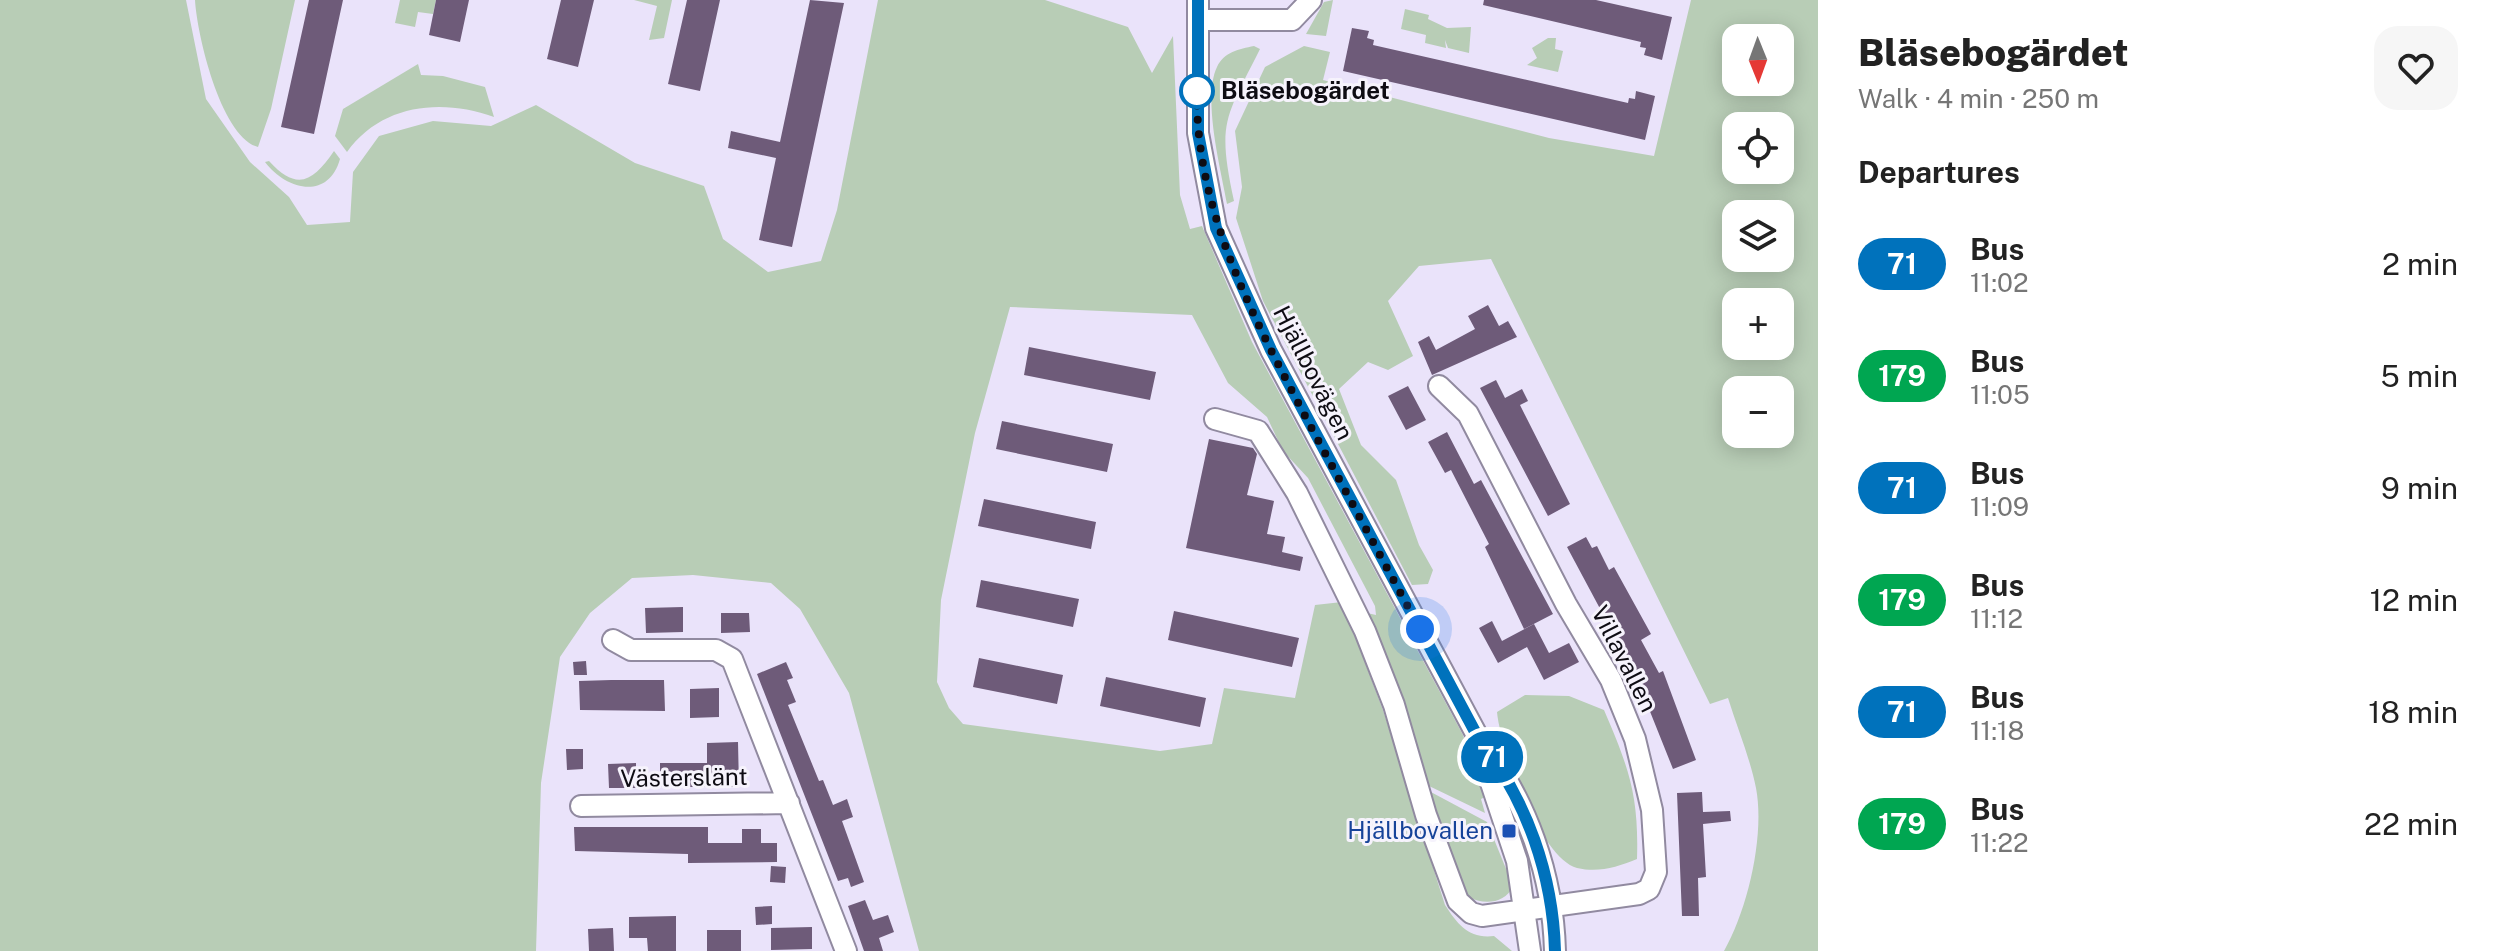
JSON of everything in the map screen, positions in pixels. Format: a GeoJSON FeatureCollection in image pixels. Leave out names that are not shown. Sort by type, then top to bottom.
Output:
{"type":"FeatureCollection","features":[{"type":"Feature","properties":{"kind":"street"},"geometry":{"type":"LineString","coordinates":[[1198,10],[1292,20],[1311,0]]}},
{"type":"Feature","properties":{"kind":"street","name":"Hjällbovägen"},"geometry":{"type":"LineString","coordinates":[[1198,10],[1198,133],[1216,228],[1271,350],[1480,741],[1496,762],[1524,815],[1539,852],[1551,908],[1555,951]]}},
{"type":"Feature","properties":{"kind":"street","name":"Villavallen"},"geometry":{"type":"LineString","coordinates":[[1439,386],[1468,414],[1566,604],[1611,680],[1635,739],[1652,810],[1656,872],[1649,889],[1619,898],[1551,908]]}},
{"type":"Feature","properties":{"kind":"street"},"geometry":{"type":"LineString","coordinates":[[1215,419],[1258,431],[1297,493],[1365,631],[1394,705],[1426,815],[1458,901],[1471,913],[1482,916],[1551,908]]}},
{"type":"Feature","properties":{"kind":"street","name":"Västerslänt"},"geometry":{"type":"LineString","coordinates":[[613,640],[631,650],[716,650],[732,659],[846,951]]}},
{"type":"Feature","properties":{"kind":"street","name":"Hjällbovägen"},"geometry":{"type":"LineString","coordinates":[[1480,741],[1509,831],[1530,951]]}},
{"type":"Feature","properties":{"kind":"street","name":"Västerslänt"},"geometry":{"type":"LineString","coordinates":[[581,806],[789,803]]}},
{"type":"Feature","properties":{"kind":"green space"},"geometry":{"type":"Polygon","coordinates":[[[0,0],[186,0],[206,99],[250,162],[289,197],[307,225],[350,222],[353,172],[379,136],[433,121],[491,126],[536,105],[635,163],[704,186],[723,239],[768,272],[821,261],[837,210],[878,0],[1045,0],[1128,27],[1152,73],[1173,36],[1180,195],[1190,229],[1202,226],[1252,342],[1463,735],[1485,797],[1481,799],[1485,813],[1427,785],[1367,613],[1376,615],[1375,606],[1308,478],[1283,451],[1267,417],[1228,383],[1192,315],[1010,307],[975,433],[941,600],[937,682],[949,708],[963,724],[1160,751],[1212,744],[1224,688],[1295,698],[1315,605],[1342,602],[1383,710],[1445,905],[1465,929],[1478,935],[1494,936],[1512,951],[919,951],[849,693],[800,609],[771,583],[693,575],[632,578],[590,613],[560,657],[541,783],[536,951],[0,951],[0,0]]]}},
{"type":"Feature","properties":{"kind":"green space"},"geometry":{"type":"Polygon","coordinates":[[[195,0],[295,0],[271,109],[258,147],[245,139],[233,125],[222,105],[200,36],[195,0]]]}},
{"type":"Feature","properties":{"kind":"green space"},"geometry":{"type":"Polygon","coordinates":[[[400,0],[436,0],[433,14],[418,12],[415,27],[395,23],[400,0]]]}},
{"type":"Feature","properties":{"kind":"green space"},"geometry":{"type":"Polygon","coordinates":[[[634,0],[672,0],[664,38],[649,40],[657,6],[634,0]]]}},
{"type":"Feature","properties":{"kind":"green space"},"geometry":{"type":"Polygon","coordinates":[[[1333,0],[1326,36],[1306,34],[1324,2],[1333,0]]]}},
{"type":"Feature","properties":{"kind":"green space"},"geometry":{"type":"Polygon","coordinates":[[[1691,0],[1818,0],[1818,951],[1724,951],[1747,893],[1758,827],[1756,788],[1728,698],[1710,704],[1491,259],[1419,266],[1388,301],[1413,356],[1388,370],[1368,362],[1339,389],[1361,445],[1396,480],[1419,545],[1433,570],[1428,584],[1412,585],[1263,301],[1236,218],[1242,187],[1235,131],[1265,67],[1304,46],[1330,52],[1323,80],[1549,138],[1654,156],[1691,0]]]}},
{"type":"Feature","properties":{"kind":"green space"},"geometry":{"type":"Polygon","coordinates":[[[1405,9],[1429,15],[1428,19],[1447,28],[1471,27],[1469,53],[1448,48],[1445,40],[1446,48],[1425,43],[1426,35],[1401,29],[1405,9]]]}},
{"type":"Feature","properties":{"kind":"green space"},"geometry":{"type":"Polygon","coordinates":[[[1548,38],[1556,38],[1555,49],[1563,51],[1558,72],[1527,65],[1537,58],[1532,48],[1548,38]]]}},
{"type":"Feature","properties":{"kind":"green space"},"geometry":{"type":"Polygon","coordinates":[[[1254,46],[1260,49],[1228,122],[1226,154],[1234,201],[1227,204],[1214,134],[1213,80],[1224,58],[1254,46]]]}},
{"type":"Feature","properties":{"kind":"green space"},"geometry":{"type":"Polygon","coordinates":[[[418,64],[421,75],[443,76],[485,87],[494,117],[454,108],[414,109],[377,124],[347,152],[335,136],[343,109],[418,64]]]}},
{"type":"Feature","properties":{"kind":"green space"},"geometry":{"type":"Polygon","coordinates":[[[334,151],[340,159],[334,172],[317,186],[306,187],[284,179],[265,162],[269,161],[289,177],[305,179],[319,169],[334,151]]]}},
{"type":"Feature","properties":{"kind":"green space"},"geometry":{"type":"Polygon","coordinates":[[[1525,695],[1569,696],[1604,710],[1631,783],[1637,859],[1608,868],[1577,868],[1563,860],[1549,844],[1514,774],[1497,712],[1525,695]]]}},
{"type":"Feature","properties":{"kind":"green space"},"geometry":{"type":"Polygon","coordinates":[[[1429,791],[1487,822],[1513,886],[1505,896],[1487,902],[1468,897],[1455,875],[1429,791]]]}},
{"type":"Feature","properties":{"kind":"building"},"geometry":{"type":"Polygon","coordinates":[[[309,0],[343,0],[314,134],[281,127],[309,0]]]}},
{"type":"Feature","properties":{"kind":"building"},"geometry":{"type":"Polygon","coordinates":[[[436,0],[469,0],[460,42],[429,35],[436,0]]]}},
{"type":"Feature","properties":{"kind":"building"},"geometry":{"type":"Polygon","coordinates":[[[561,0],[594,0],[578,67],[547,59],[561,0]]]}},
{"type":"Feature","properties":{"kind":"building"},"geometry":{"type":"Polygon","coordinates":[[[687,0],[720,0],[700,91],[668,84],[687,0]]]}},
{"type":"Feature","properties":{"kind":"building"},"geometry":{"type":"Polygon","coordinates":[[[810,0],[844,3],[792,247],[759,240],[776,158],[728,148],[731,131],[780,142],[810,0]]]}},
{"type":"Feature","properties":{"kind":"building"},"geometry":{"type":"Polygon","coordinates":[[[1484,0],[1596,0],[1672,17],[1662,60],[1644,55],[1646,48],[1640,47],[1641,42],[1483,5],[1484,0]]]}},
{"type":"Feature","properties":{"kind":"building"},"geometry":{"type":"Polygon","coordinates":[[[1352,28],[1369,31],[1367,38],[1374,40],[1373,45],[1628,103],[1629,98],[1635,99],[1636,91],[1655,96],[1645,140],[1343,71],[1352,28]]]}},
{"type":"Feature","properties":{"kind":"building"},"geometry":{"type":"Polygon","coordinates":[[[1488,305],[1499,326],[1508,321],[1517,337],[1432,375],[1418,342],[1429,336],[1436,350],[1475,329],[1468,316],[1488,305]]]}},
{"type":"Feature","properties":{"kind":"building"},"geometry":{"type":"Polygon","coordinates":[[[1029,347],[1156,372],[1150,400],[1024,375],[1029,347]]]}},
{"type":"Feature","properties":{"kind":"building"},"geometry":{"type":"Polygon","coordinates":[[[1496,380],[1505,398],[1522,389],[1528,401],[1520,405],[1570,504],[1548,516],[1480,388],[1496,380]]]}},
{"type":"Feature","properties":{"kind":"building"},"geometry":{"type":"Polygon","coordinates":[[[1408,386],[1426,420],[1406,430],[1388,396],[1408,386]]]}},
{"type":"Feature","properties":{"kind":"building"},"geometry":{"type":"Polygon","coordinates":[[[1002,421],[1113,444],[1107,472],[996,449],[1002,421]]]}},
{"type":"Feature","properties":{"kind":"building"},"geometry":{"type":"Polygon","coordinates":[[[1447,432],[1474,484],[1481,480],[1553,614],[1524,629],[1485,547],[1489,544],[1451,470],[1445,473],[1428,442],[1447,432]]]}},
{"type":"Feature","properties":{"kind":"building"},"geometry":{"type":"Polygon","coordinates":[[[1209,439],[1253,448],[1257,454],[1247,495],[1274,501],[1267,534],[1285,537],[1282,552],[1303,557],[1300,571],[1186,548],[1209,439]]]}},
{"type":"Feature","properties":{"kind":"building"},"geometry":{"type":"Polygon","coordinates":[[[984,499],[1096,522],[1091,549],[978,526],[984,499]]]}},
{"type":"Feature","properties":{"kind":"building"},"geometry":{"type":"Polygon","coordinates":[[[1586,537],[1592,548],[1597,546],[1609,570],[1614,567],[1651,634],[1641,640],[1659,673],[1663,671],[1696,760],[1673,769],[1635,674],[1567,547],[1586,537]]]}},
{"type":"Feature","properties":{"kind":"building"},"geometry":{"type":"Polygon","coordinates":[[[981,580],[1079,599],[1073,627],[976,607],[981,580]]]}},
{"type":"Feature","properties":{"kind":"building"},"geometry":{"type":"Polygon","coordinates":[[[683,607],[683,632],[646,633],[645,608],[683,607]]]}},
{"type":"Feature","properties":{"kind":"building"},"geometry":{"type":"Polygon","coordinates":[[[1174,611],[1299,638],[1292,667],[1168,640],[1174,611]]]}},
{"type":"Feature","properties":{"kind":"building"},"geometry":{"type":"Polygon","coordinates":[[[721,613],[749,613],[750,632],[721,633],[721,613]]]}},
{"type":"Feature","properties":{"kind":"building"},"geometry":{"type":"Polygon","coordinates":[[[1492,621],[1502,641],[1534,624],[1549,653],[1569,643],[1579,662],[1544,680],[1527,647],[1498,663],[1479,628],[1492,621]]]}},
{"type":"Feature","properties":{"kind":"building"},"geometry":{"type":"Polygon","coordinates":[[[979,658],[1063,675],[1057,704],[973,687],[979,658]]]}},
{"type":"Feature","properties":{"kind":"building"},"geometry":{"type":"Polygon","coordinates":[[[586,661],[587,675],[574,675],[573,662],[586,661]]]}},
{"type":"Feature","properties":{"kind":"building"},"geometry":{"type":"Polygon","coordinates":[[[786,662],[793,678],[787,680],[796,702],[788,705],[819,781],[823,780],[833,805],[847,799],[853,817],[842,821],[864,882],[851,887],[848,878],[838,881],[757,674],[786,662]]]}},
{"type":"Feature","properties":{"kind":"building"},"geometry":{"type":"Polygon","coordinates":[[[1106,677],[1206,698],[1200,727],[1100,706],[1106,677]]]}},
{"type":"Feature","properties":{"kind":"building"},"geometry":{"type":"Polygon","coordinates":[[[664,680],[665,711],[580,710],[579,681],[664,680]]]}},
{"type":"Feature","properties":{"kind":"building"},"geometry":{"type":"Polygon","coordinates":[[[719,688],[719,717],[690,718],[690,689],[719,688]]]}},
{"type":"Feature","properties":{"kind":"building"},"geometry":{"type":"Polygon","coordinates":[[[738,742],[739,787],[660,787],[660,763],[707,763],[707,743],[738,742]]]}},
{"type":"Feature","properties":{"kind":"building"},"geometry":{"type":"Polygon","coordinates":[[[566,749],[583,749],[583,769],[567,770],[566,749]]]}},
{"type":"Feature","properties":{"kind":"building"},"geometry":{"type":"Polygon","coordinates":[[[636,763],[636,788],[609,788],[608,764],[636,763]]]}},
{"type":"Feature","properties":{"kind":"building"},"geometry":{"type":"Polygon","coordinates":[[[1702,792],[1703,812],[1730,811],[1731,821],[1703,824],[1706,877],[1698,878],[1699,916],[1682,916],[1677,793],[1702,792]]]}},
{"type":"Feature","properties":{"kind":"building"},"geometry":{"type":"Polygon","coordinates":[[[574,827],[708,827],[708,843],[742,843],[742,829],[761,829],[761,843],[777,843],[777,862],[688,863],[688,854],[575,851],[574,827]]]}},
{"type":"Feature","properties":{"kind":"building"},"geometry":{"type":"Polygon","coordinates":[[[771,866],[786,867],[785,883],[770,882],[771,866]]]}},
{"type":"Feature","properties":{"kind":"building"},"geometry":{"type":"Polygon","coordinates":[[[865,900],[873,920],[888,915],[894,932],[879,938],[883,951],[864,951],[848,906],[865,900]]]}},
{"type":"Feature","properties":{"kind":"building"},"geometry":{"type":"Polygon","coordinates":[[[772,906],[772,924],[756,925],[755,907],[772,906]]]}},
{"type":"Feature","properties":{"kind":"building"},"geometry":{"type":"Polygon","coordinates":[[[676,916],[676,951],[648,951],[647,938],[629,938],[629,917],[676,916]]]}},
{"type":"Feature","properties":{"kind":"building"},"geometry":{"type":"Polygon","coordinates":[[[812,927],[812,949],[771,950],[771,928],[812,927]]]}},
{"type":"Feature","properties":{"kind":"building"},"geometry":{"type":"Polygon","coordinates":[[[613,928],[614,951],[589,951],[588,929],[613,928]]]}},
{"type":"Feature","properties":{"kind":"building"},"geometry":{"type":"Polygon","coordinates":[[[707,930],[741,930],[741,951],[707,951],[707,930]]]}},
{"type":"Feature","properties":{"kind":"bus line","name":"71"},"geometry":{"type":"LineString","coordinates":[[1198,0],[1198,133],[1216,228],[1271,350],[1480,741],[1514,793],[1539,852],[1551,908],[1555,951]]}},
{"type":"Feature","properties":{"kind":"place","name":"Bläsebogärdet"},"geometry":{"type":"Point","coordinates":[1197,91]}},
{"type":"Feature","properties":{"kind":"place","name":"Hjällbovallen"},"geometry":{"type":"Point","coordinates":[1509,831]}},
{"type":"Feature","properties":{"kind":"route"},"geometry":{"type":"LineString","coordinates":[[1197,91],[1198,133],[1216,228],[1271,350],[1420,629]]}}]}
